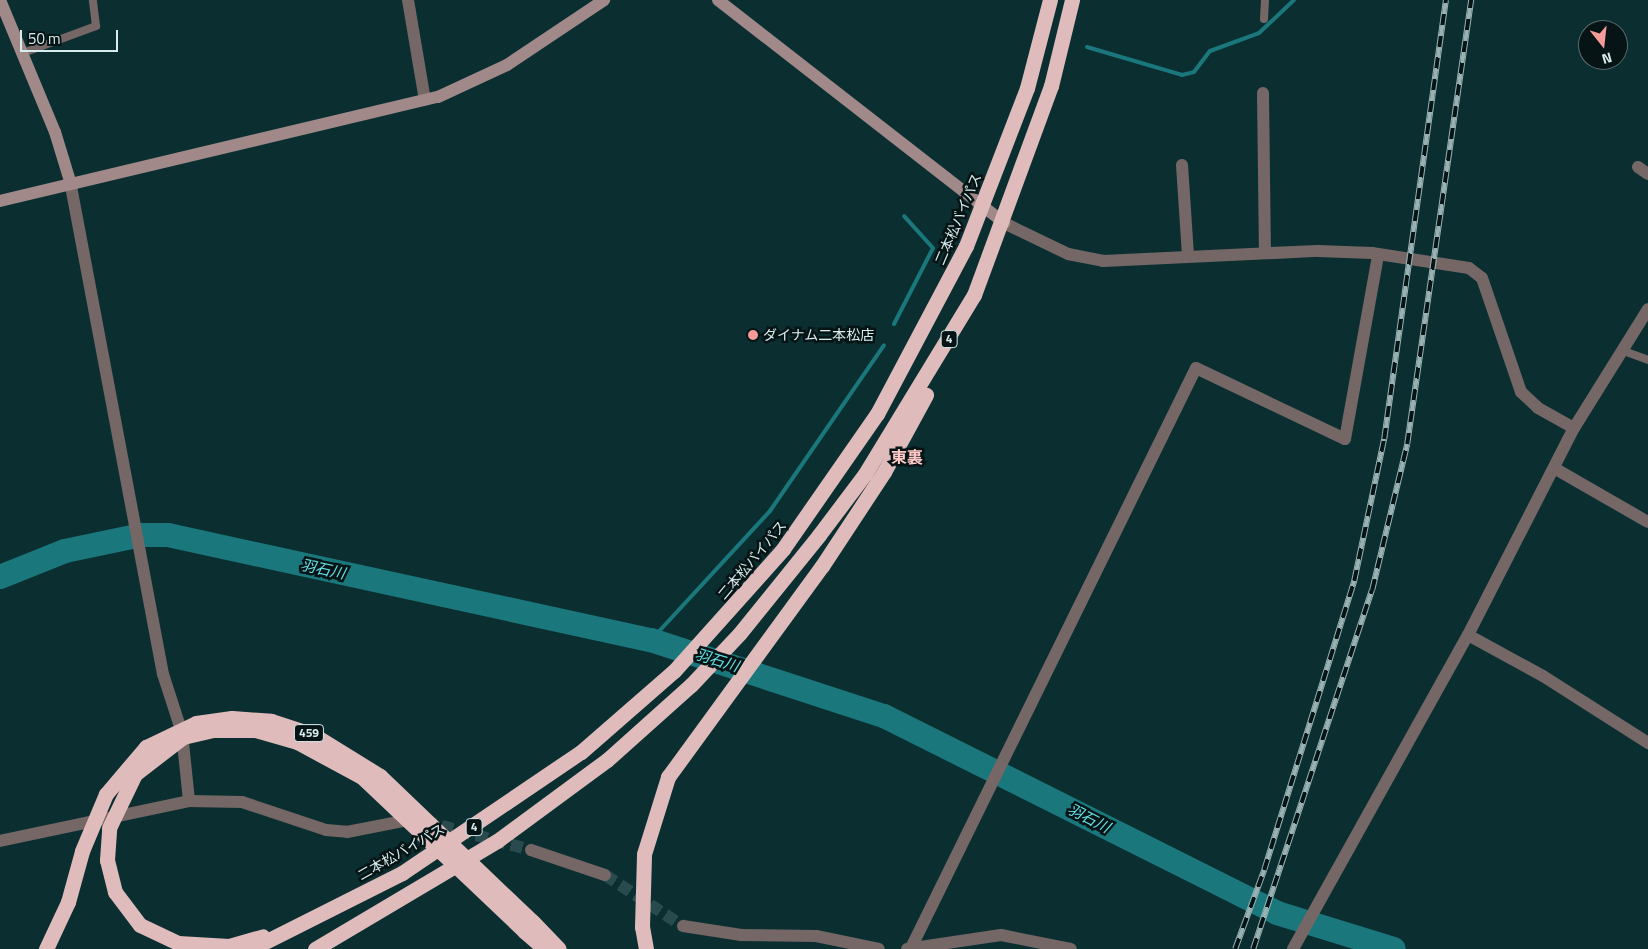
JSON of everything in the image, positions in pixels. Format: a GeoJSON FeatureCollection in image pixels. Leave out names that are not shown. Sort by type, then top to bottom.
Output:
{"type":"FeatureCollection","features":[{"type":"Feature","properties":{"kind":"highway","name":"二本松バイパス"},"geometry":{"type":"LineString","coordinates":[[251,949],[328,912],[402,873],[524,794],[674,671],[715,628],[783,549],[878,414],[932,316],[982,208],[1027,88],[1050,0]]}},
{"type":"Feature","properties":{"kind":"highway","name":"4"},"geometry":{"type":"LineString","coordinates":[[315,949],[497,841],[608,760],[691,685],[740,633],[865,474],[974,295],[1004,223],[1051,86],[1072,0]]}},
{"type":"Feature","properties":{"kind":"highway"},"geometry":{"type":"LineString","coordinates":[[646,949],[642,889],[653,814],[668,777],[884,472],[956,338],[974,295]]}},
{"type":"Feature","properties":{"kind":"highway","name":"459"},"geometry":{"type":"LineString","coordinates":[[46,949],[68,902],[82,851],[106,794],[146,747],[196,723],[232,718],[271,721],[314,735],[380,776],[528,927],[559,949]]}},
{"type":"Feature","properties":{"kind":"highway"},"geometry":{"type":"LineString","coordinates":[[328,912],[259,937],[209,948],[178,943],[148,931],[127,913],[115,892],[107,860],[109,828],[135,774],[183,737],[214,730],[256,730],[297,742],[362,776],[528,927],[545,949]]}},
{"type":"Feature","properties":{"kind":"street"},"geometry":{"type":"LineString","coordinates":[[0,0],[23,53],[70,181],[163,674],[182,733],[189,801]]}},
{"type":"Feature","properties":{"kind":"street"},"geometry":{"type":"LineString","coordinates":[[408,0],[425,100]]}},
{"type":"Feature","properties":{"kind":"street"},"geometry":{"type":"LineString","coordinates":[[0,201],[70,181],[425,100],[507,65],[604,0]]}},
{"type":"Feature","properties":{"kind":"street"},"geometry":{"type":"LineString","coordinates":[[718,0],[982,208],[1004,223],[1090,260],[1265,252],[1378,256],[1477,272],[1521,392],[1538,408],[1574,428]]}},
{"type":"Feature","properties":{"kind":"street"},"geometry":{"type":"LineString","coordinates":[[1263,93],[1265,252]]}},
{"type":"Feature","properties":{"kind":"street"},"geometry":{"type":"LineString","coordinates":[[1182,165],[1188,256]]}},
{"type":"Feature","properties":{"kind":"street"},"geometry":{"type":"LineString","coordinates":[[909,949],[1196,368],[1345,439],[1378,256]]}},
{"type":"Feature","properties":{"kind":"street"},"geometry":{"type":"LineString","coordinates":[[1294,945],[1468,635],[1574,428],[1648,309]]}},
{"type":"Feature","properties":{"kind":"street"},"geometry":{"type":"LineString","coordinates":[[1554,468],[1648,522]]}},
{"type":"Feature","properties":{"kind":"street"},"geometry":{"type":"LineString","coordinates":[[1468,635],[1543,676],[1648,743]]}},
{"type":"Feature","properties":{"kind":"street"},"geometry":{"type":"LineString","coordinates":[[0,841],[189,801],[242,802],[326,830],[347,832],[409,820]]}},
{"type":"Feature","properties":{"kind":"street"},"geometry":{"type":"LineString","coordinates":[[532,850],[605,875]]}},
{"type":"Feature","properties":{"kind":"street"},"geometry":{"type":"LineString","coordinates":[[683,926],[741,934],[816,936],[879,949]]}},
{"type":"Feature","properties":{"kind":"street"},"geometry":{"type":"LineString","coordinates":[[909,949],[1001,935],[1071,949]]}},
{"type":"Feature","properties":{"kind":"lane"},"geometry":{"type":"LineString","coordinates":[[23,53],[96,26],[93,0]]}},
{"type":"Feature","properties":{"kind":"lane"},"geometry":{"type":"LineString","coordinates":[[1264,18],[1265,0]]}},
{"type":"Feature","properties":{"kind":"lane"},"geometry":{"type":"LineString","coordinates":[[1621,350],[1648,360]]}},
{"type":"Feature","properties":{"kind":"waterway"},"geometry":{"type":"LineString","coordinates":[[1087,47],[1182,75],[1194,72],[1210,51],[1259,33],[1294,0]]}},
{"type":"Feature","properties":{"kind":"waterway"},"geometry":{"type":"LineString","coordinates":[[894,324],[933,248],[904,216]]}},
{"type":"Feature","properties":{"kind":"waterway"},"geometry":{"type":"LineString","coordinates":[[651,640],[770,511],[884,345]]}},
{"type":"Feature","properties":{"kind":"waterway","name":"羽石川"},"geometry":{"type":"LineString","coordinates":[[0,577],[65,551],[141,535],[168,535],[651,640],[884,716],[1277,913],[1394,949]]}},
{"type":"Feature","properties":{"kind":"tunnel"},"geometry":{"type":"LineString","coordinates":[[424,821],[531,850]]}},
{"type":"Feature","properties":{"kind":"tunnel"},"geometry":{"type":"LineString","coordinates":[[605,875],[683,926]]}},
{"type":"Feature","properties":{"kind":"railway"},"geometry":{"type":"LineString","coordinates":[[1235,949],[1264,870],[1354,581],[1384,439],[1446,0]]}},
{"type":"Feature","properties":{"kind":"railway"},"geometry":{"type":"LineString","coordinates":[[1253,949],[1372,590],[1407,444],[1471,0]]}},
{"type":"Feature","properties":{"kind":"place","name":"ダイナム二本松店"},"geometry":{"type":"Point","coordinates":[753,335]}},
{"type":"Feature","properties":{"kind":"district","name":"東裏"},"geometry":{"type":"Point","coordinates":[907,457]}}]}
